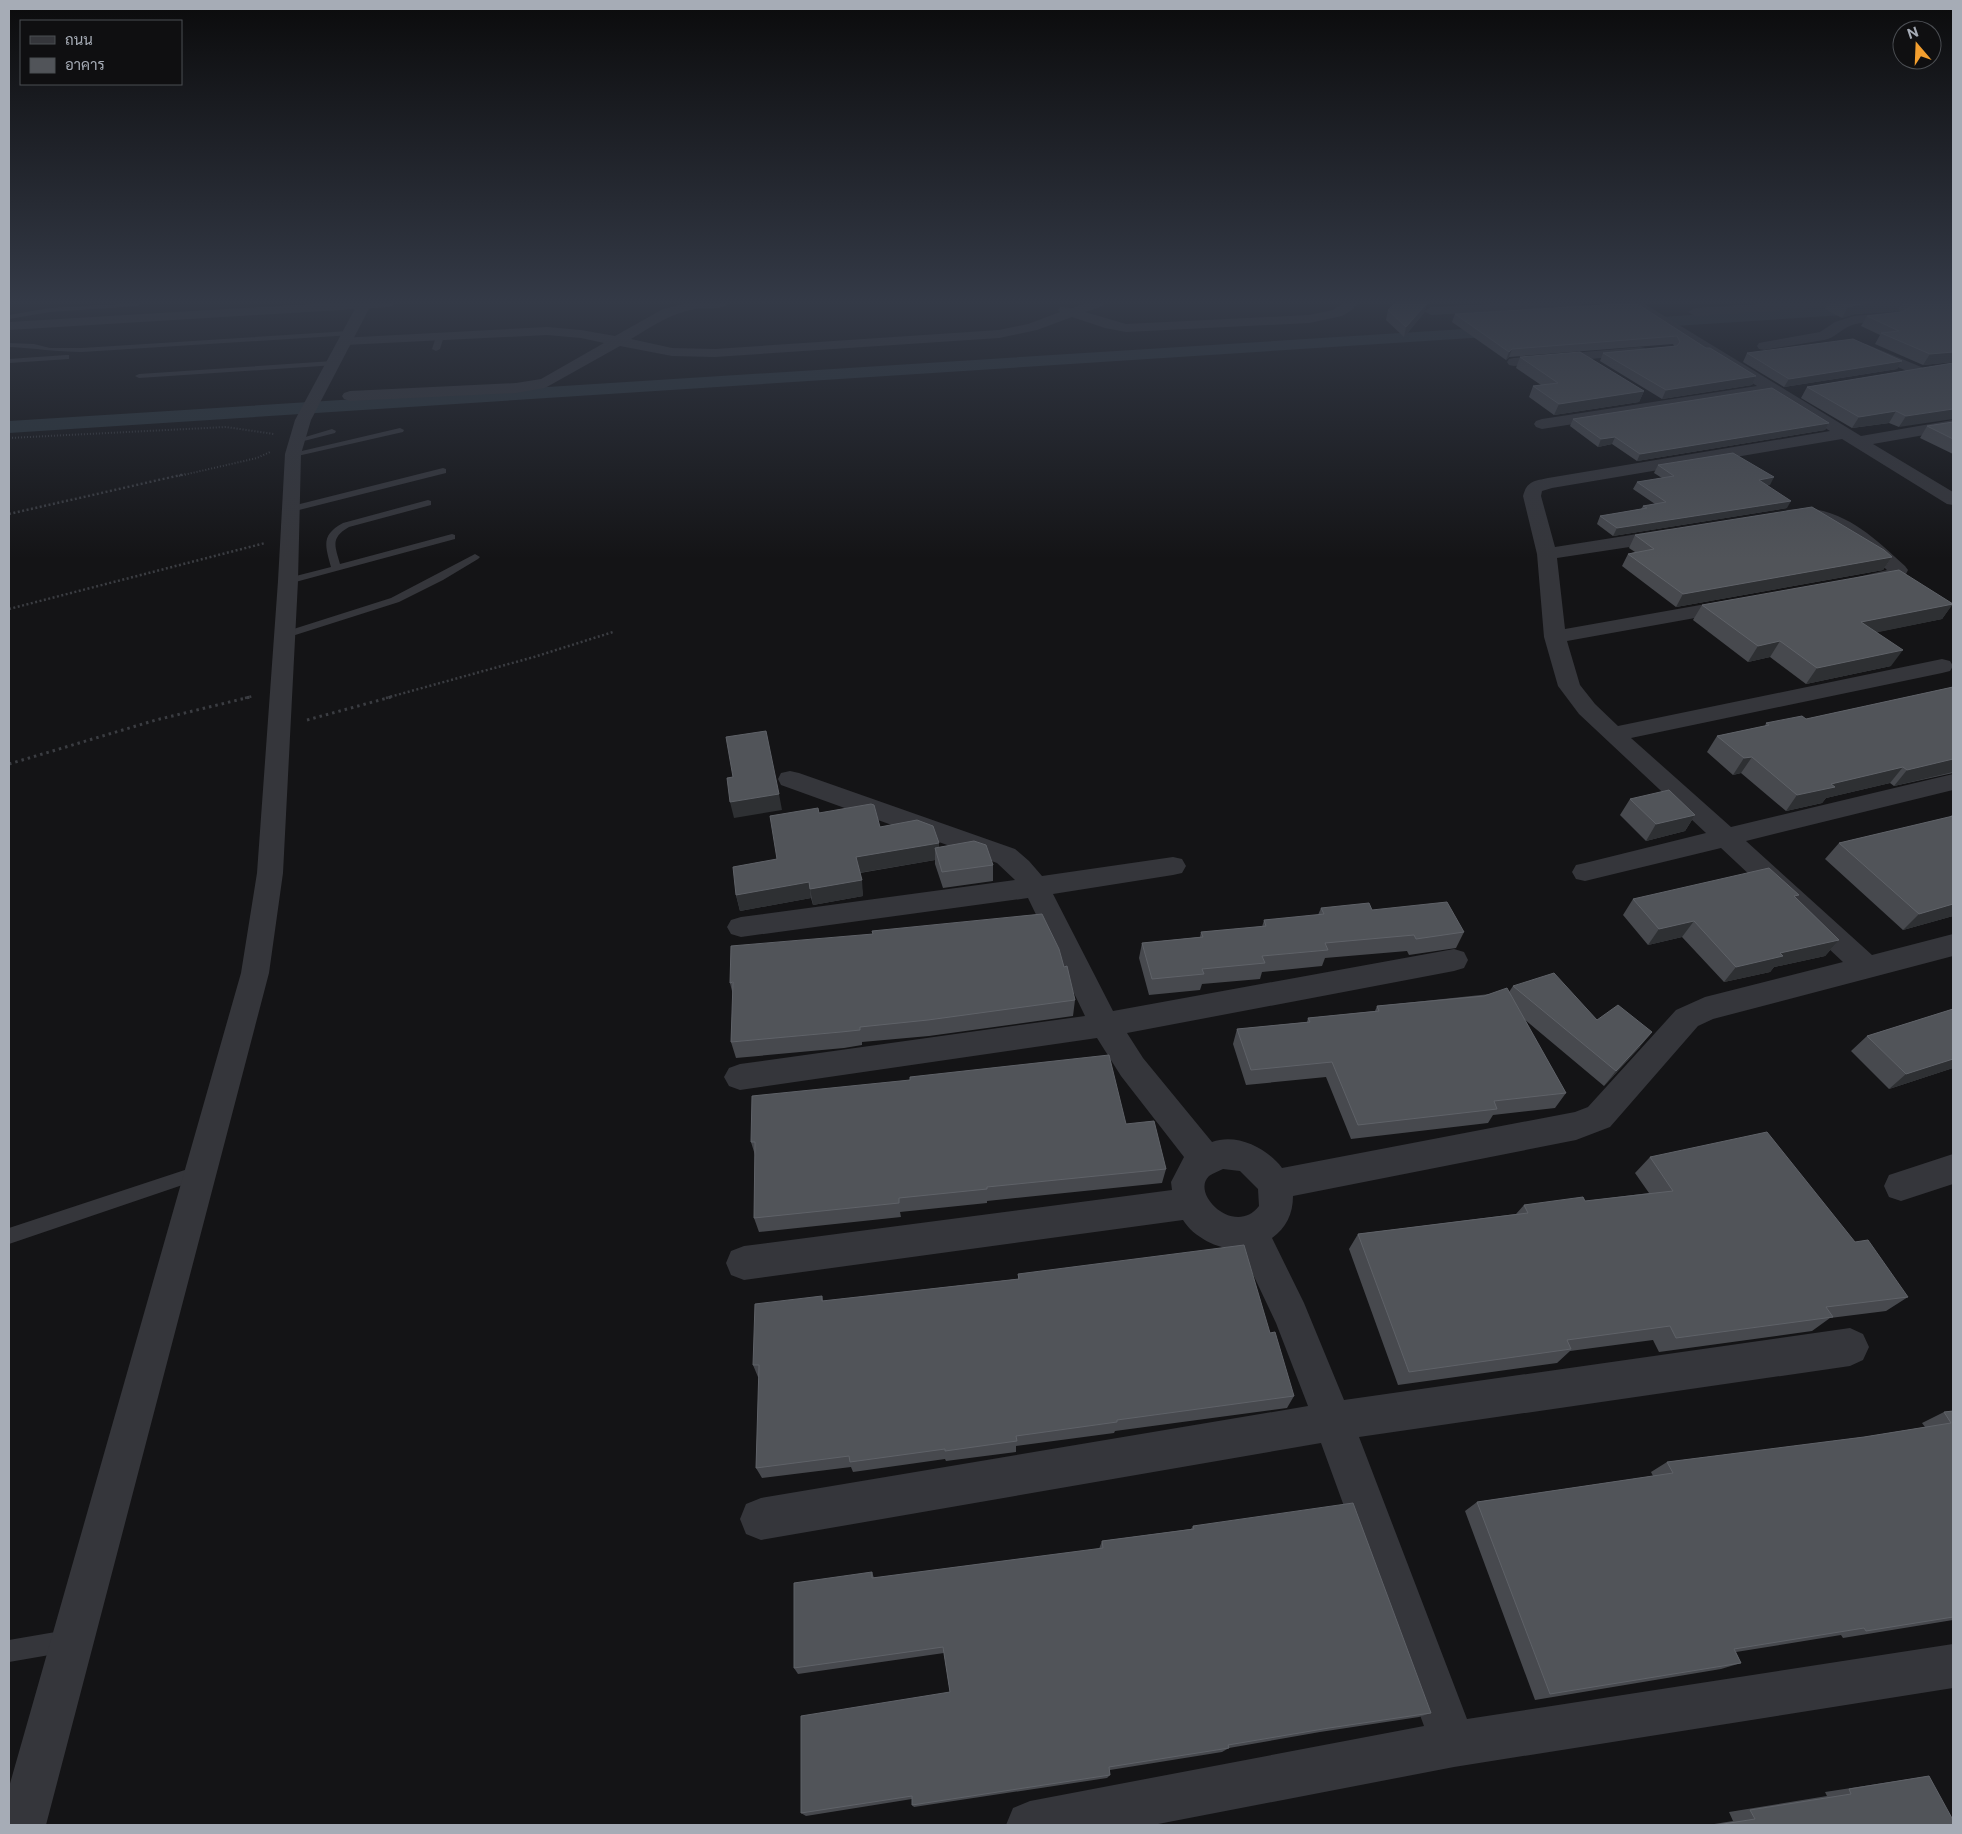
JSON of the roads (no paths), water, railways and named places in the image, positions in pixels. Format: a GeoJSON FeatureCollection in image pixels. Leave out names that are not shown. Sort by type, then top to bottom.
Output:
{"type":"FeatureCollection","features":[{"type":"Feature","properties":{"kind":"street"},"geometry":{"type":"LineString","coordinates":[[22,1825],[255,972],[270,873],[275,812],[295,448],[303,420],[319,389]]}},
{"type":"Feature","properties":{"kind":"street"},"geometry":{"type":"LineString","coordinates":[[350,396],[484,389]]}},
{"type":"Feature","properties":{"kind":"street"},"geometry":{"type":"LineString","coordinates":[[1774,389],[1949,494]]}},
{"type":"Feature","properties":{"kind":"street"},"geometry":{"type":"LineString","coordinates":[[1542,424],[1658,405],[1778,391],[1803,391]]}},
{"type":"Feature","properties":{"kind":"street"},"geometry":{"type":"LineString","coordinates":[[1642,396],[1658,405]]}},
{"type":"Feature","properties":{"kind":"street"},"geometry":{"type":"LineString","coordinates":[[1867,967],[1613,734],[1587,709],[1572,691],[1555,637],[1547,554],[1532,496],[1534,488],[1539,485],[1853,437],[1953,425]]}},
{"type":"Feature","properties":{"kind":"street"},"geometry":{"type":"LineString","coordinates":[[1777,517],[1805,512],[1830,517],[1856,532],[1898,570],[1897,574],[1889,577],[1850,584]]}},
{"type":"Feature","properties":{"kind":"street"},"geometry":{"type":"LineString","coordinates":[[1547,554],[1690,531]]}},
{"type":"Feature","properties":{"kind":"street"},"geometry":{"type":"LineString","coordinates":[[1555,637],[1752,602]]}},
{"type":"Feature","properties":{"kind":"street"},"geometry":{"type":"LineString","coordinates":[[1613,734],[1942,666]]}},
{"type":"Feature","properties":{"kind":"street"},"geometry":{"type":"LineString","coordinates":[[790,780],[1006,856],[1020,868],[1036,887],[1105,1025],[1132,1067],[1205,1158]]}},
{"type":"Feature","properties":{"kind":"street"},"geometry":{"type":"LineString","coordinates":[[1585,872],[1953,782]]}},
{"type":"Feature","properties":{"kind":"street"},"geometry":{"type":"LineString","coordinates":[[741,927],[1036,887],[1173,866]]}},
{"type":"Feature","properties":{"kind":"street"},"geometry":{"type":"LineString","coordinates":[[1274,1185],[1576,1126],[1599,1117],[1688,1018],[1705,1009],[1953,945]]}},
{"type":"Feature","properties":{"kind":"street"},"geometry":{"type":"LineString","coordinates":[[740,1077],[1105,1025],[1454,960]]}},
{"type":"Feature","properties":{"kind":"street"},"geometry":{"type":"LineString","coordinates":[[1219,1154],[1236,1154],[1251,1161],[1264,1171],[1274,1185],[1276,1208],[1271,1218],[1262,1227],[1252,1232],[1237,1234],[1222,1231],[1209,1225],[1197,1215],[1190,1203],[1187,1190],[1189,1177],[1195,1166],[1205,1158],[1219,1154]]}},
{"type":"Feature","properties":{"kind":"street"},"geometry":{"type":"LineString","coordinates":[[1901,1186],[1953,1169]]}},
{"type":"Feature","properties":{"kind":"street"},"geometry":{"type":"LineString","coordinates":[[744,1263],[1190,1203]]}},
{"type":"Feature","properties":{"kind":"street"},"geometry":{"type":"LineString","coordinates":[[1252,1232],[1291,1316],[1333,1421],[1454,1744]]}},
{"type":"Feature","properties":{"kind":"street"},"geometry":{"type":"LineString","coordinates":[[761,1519],[1333,1421],[1850,1348]]}},
{"type":"Feature","properties":{"kind":"street"},"geometry":{"type":"LineString","coordinates":[[1030,1825],[1454,1744],[1953,1666]]}},
{"type":"Feature","properties":{"kind":"lane"},"geometry":{"type":"LineString","coordinates":[[295,448],[400,430]]}},
{"type":"Feature","properties":{"kind":"lane"},"geometry":{"type":"LineString","coordinates":[[295,448],[332,431]]}},
{"type":"Feature","properties":{"kind":"lane"},"geometry":{"type":"LineString","coordinates":[[291,510],[443,471]]}},
{"type":"Feature","properties":{"kind":"lane"},"geometry":{"type":"LineString","coordinates":[[336,568],[330,541],[331,535],[337,529],[428,503]]}},
{"type":"Feature","properties":{"kind":"lane"},"geometry":{"type":"LineString","coordinates":[[288,580],[452,537]]}},
{"type":"Feature","properties":{"kind":"lane"},"geometry":{"type":"LineString","coordinates":[[285,635],[395,600],[440,578],[475,557]]}},
{"type":"Feature","properties":{"kind":"lane"},"geometry":{"type":"LineString","coordinates":[[9,1236],[200,1172]]}},
{"type":"Feature","properties":{"kind":"lane"},"geometry":{"type":"LineString","coordinates":[[9,1651],[72,1641]]}},
{"type":"Feature","properties":{"kind":"waterway"},"geometry":{"type":"LineString","coordinates":[[9,427],[610,389]]}}]}
